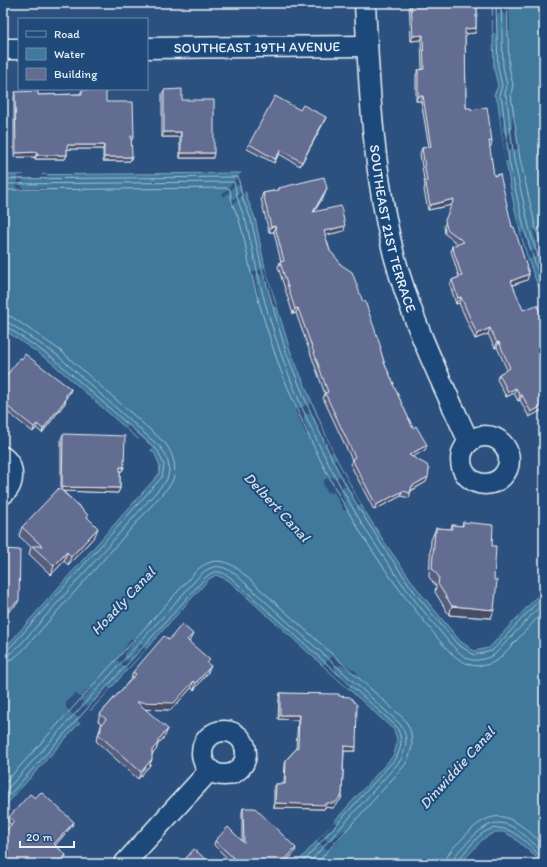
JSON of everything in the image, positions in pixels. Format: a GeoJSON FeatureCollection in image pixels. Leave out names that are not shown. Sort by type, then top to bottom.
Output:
{"type":"FeatureCollection","features":[{"type":"Feature","properties":{"kind":"street","name":"SOUTHEAST 21ST TERRACE"},"geometry":{"type":"LineString","coordinates":[[365,3],[377,171],[394,254],[417,324],[469,442]]}},
{"type":"Feature","properties":{"kind":"street","name":"SOUTHEAST 19TH AVENUE"},"geometry":{"type":"LineString","coordinates":[[148,48],[367,46]]}},
{"type":"Feature","properties":{"kind":"street"},"geometry":{"type":"LineString","coordinates":[[3,49],[18,49]]}},
{"type":"Feature","properties":{"kind":"street"},"geometry":{"type":"LineString","coordinates":[[3,457],[10,466],[12,475],[11,484],[3,494]]}},
{"type":"Feature","properties":{"kind":"street"},"geometry":{"type":"LineString","coordinates":[[124,864],[210,770]]}},
{"type":"Feature","properties":{"kind":"water"},"geometry":{"type":"Polygon","coordinates":[[[492,3],[544,3],[544,300],[534,276],[519,228],[509,177],[498,102],[494,95],[498,86],[494,69],[492,3]]]}},
{"type":"Feature","properties":{"kind":"water"},"geometry":{"type":"Polygon","coordinates":[[[241,173],[247,198],[255,218],[265,268],[290,350],[333,452],[361,505],[385,543],[418,590],[460,641],[474,651],[489,648],[544,589],[544,864],[513,837],[504,832],[495,832],[483,839],[460,864],[296,864],[393,756],[397,739],[393,729],[228,580],[216,575],[209,579],[3,808],[3,646],[7,645],[12,640],[159,474],[160,466],[155,454],[51,362],[3,329],[3,175],[241,173]]]}},
{"type":"Feature","properties":{"kind":"pier"},"geometry":{"type":"Polygon","coordinates":[[[493,8],[509,8],[510,31],[507,32],[506,16],[501,11],[496,17],[497,33],[493,33],[493,8]]]}},
{"type":"Feature","properties":{"kind":"pier"},"geometry":{"type":"Polygon","coordinates":[[[500,115],[504,115],[503,129],[504,133],[507,135],[511,132],[513,116],[515,116],[518,149],[507,150],[508,161],[505,161],[500,115]]]}},
{"type":"Feature","properties":{"kind":"pier"},"geometry":{"type":"Polygon","coordinates":[[[24,173],[41,173],[42,175],[47,175],[47,179],[24,179],[20,184],[24,189],[46,188],[46,191],[17,191],[17,176],[24,175],[24,173]]]}},
{"type":"Feature","properties":{"kind":"pier"},"geometry":{"type":"Polygon","coordinates":[[[241,173],[244,176],[247,190],[232,205],[230,203],[241,192],[241,186],[235,185],[224,197],[222,195],[241,173]]]}},
{"type":"Feature","properties":{"kind":"pier"},"geometry":{"type":"Polygon","coordinates":[[[536,229],[543,252],[540,255],[529,259],[521,233],[524,232],[530,249],[535,251],[537,245],[533,230],[536,229]]]}},
{"type":"Feature","properties":{"kind":"pier"},"geometry":{"type":"Polygon","coordinates":[[[265,268],[276,306],[272,307],[263,276],[257,273],[255,279],[259,296],[257,296],[250,273],[265,268]]]}},
{"type":"Feature","properties":{"kind":"pier"},"geometry":{"type":"Polygon","coordinates":[[[311,403],[333,452],[329,454],[312,415],[305,413],[303,419],[309,433],[306,434],[295,410],[311,403]]]}},
{"type":"Feature","properties":{"kind":"pier"},"geometry":{"type":"Polygon","coordinates":[[[129,425],[153,447],[149,452],[137,441],[139,439],[126,428],[129,425]]]}},
{"type":"Feature","properties":{"kind":"pier"},"geometry":{"type":"Polygon","coordinates":[[[336,459],[361,505],[356,508],[349,489],[344,485],[341,491],[347,509],[344,511],[334,492],[327,492],[323,484],[324,480],[330,477],[335,479],[340,476],[333,461],[336,459]]]}},
{"type":"Feature","properties":{"kind":"pier"},"geometry":{"type":"Polygon","coordinates":[[[131,638],[134,640],[125,653],[125,661],[132,659],[141,644],[146,649],[127,669],[117,660],[131,638]]]}},
{"type":"Feature","properties":{"kind":"pier"},"geometry":{"type":"Polygon","coordinates":[[[332,656],[357,672],[357,675],[341,665],[334,666],[336,674],[351,683],[348,688],[323,665],[332,656]]]}},
{"type":"Feature","properties":{"kind":"pier"},"geometry":{"type":"Polygon","coordinates":[[[107,686],[110,689],[90,710],[91,712],[81,724],[77,720],[80,716],[75,716],[66,708],[66,702],[75,693],[80,697],[89,688],[91,690],[82,699],[83,706],[90,705],[107,686]]]}},
{"type":"Feature","properties":{"kind":"pier"},"geometry":{"type":"Polygon","coordinates":[[[334,821],[337,824],[326,833],[324,837],[327,841],[332,840],[344,830],[346,832],[329,851],[317,841],[334,821]]]}},
{"type":"Feature","properties":{"kind":"building"},"geometry":{"type":"Polygon","coordinates":[[[411,3],[477,3],[476,28],[465,29],[466,108],[471,108],[471,110],[487,107],[492,141],[489,141],[494,176],[500,174],[512,227],[514,227],[529,274],[511,281],[523,310],[537,305],[544,322],[544,405],[531,412],[522,395],[520,396],[516,388],[508,392],[499,374],[510,368],[499,342],[497,343],[490,328],[477,334],[461,297],[458,298],[452,280],[462,276],[452,246],[464,242],[447,229],[445,220],[454,199],[430,205],[422,148],[431,147],[423,96],[418,96],[418,70],[424,69],[423,35],[413,36],[411,3]]]}},
{"type":"Feature","properties":{"kind":"building"},"geometry":{"type":"Polygon","coordinates":[[[182,89],[182,100],[214,100],[214,153],[181,153],[181,132],[164,132],[164,90],[182,89]]]}},
{"type":"Feature","properties":{"kind":"building"},"geometry":{"type":"Polygon","coordinates":[[[82,90],[106,90],[106,102],[133,102],[134,136],[131,136],[132,157],[104,157],[104,145],[67,145],[67,155],[37,155],[37,152],[16,153],[15,92],[38,91],[38,95],[82,94],[82,90]]]}},
{"type":"Feature","properties":{"kind":"building"},"geometry":{"type":"Polygon","coordinates":[[[275,96],[300,110],[303,105],[326,117],[302,162],[281,150],[275,159],[249,144],[275,96]]]}},
{"type":"Feature","properties":{"kind":"building"},"geometry":{"type":"Polygon","coordinates":[[[324,177],[327,188],[313,212],[341,206],[345,226],[324,231],[330,251],[340,264],[352,272],[363,302],[365,301],[381,348],[385,365],[393,384],[413,428],[416,426],[427,445],[409,455],[427,465],[429,470],[428,477],[412,486],[410,493],[403,491],[376,505],[352,459],[355,457],[325,393],[328,392],[298,308],[295,309],[280,262],[284,261],[275,226],[271,227],[263,193],[324,177]]]}},
{"type":"Feature","properties":{"kind":"building"},"geometry":{"type":"Polygon","coordinates":[[[25,354],[71,389],[66,395],[66,399],[43,429],[37,424],[34,427],[7,406],[3,410],[3,372],[7,375],[25,354]]]}},
{"type":"Feature","properties":{"kind":"building"},"geometry":{"type":"Polygon","coordinates":[[[63,434],[125,436],[124,467],[120,467],[120,488],[62,487],[63,434]]]}},
{"type":"Feature","properties":{"kind":"building"},"geometry":{"type":"Polygon","coordinates":[[[59,488],[88,515],[87,517],[98,528],[71,557],[67,552],[54,566],[32,546],[42,546],[22,527],[59,488]]]}},
{"type":"Feature","properties":{"kind":"building"},"geometry":{"type":"Polygon","coordinates":[[[463,522],[493,525],[492,546],[496,546],[494,580],[497,580],[494,610],[452,606],[438,584],[439,577],[432,568],[436,528],[452,529],[452,525],[463,526],[463,522]]]}},
{"type":"Feature","properties":{"kind":"building"},"geometry":{"type":"Polygon","coordinates":[[[4,549],[20,550],[19,600],[6,612],[3,612],[4,549]]]}},
{"type":"Feature","properties":{"kind":"building"},"geometry":{"type":"Polygon","coordinates":[[[182,624],[193,634],[187,640],[210,660],[207,663],[211,666],[196,683],[194,681],[174,703],[137,702],[168,729],[158,740],[158,743],[152,750],[152,759],[141,772],[98,734],[101,731],[101,726],[106,719],[100,714],[136,674],[133,672],[164,636],[169,640],[182,624]]]}},
{"type":"Feature","properties":{"kind":"building"},"geometry":{"type":"Polygon","coordinates":[[[280,693],[339,694],[339,696],[350,697],[357,705],[356,747],[344,746],[342,795],[335,803],[326,803],[326,805],[275,803],[276,784],[285,784],[286,760],[298,747],[299,715],[280,715],[280,693]]]}},
{"type":"Feature","properties":{"kind":"building"},"geometry":{"type":"Polygon","coordinates":[[[41,792],[74,822],[54,844],[66,855],[58,864],[3,864],[3,834],[14,821],[9,817],[30,794],[35,798],[41,792]]]}},
{"type":"Feature","properties":{"kind":"building"},"geometry":{"type":"Polygon","coordinates":[[[243,808],[255,808],[296,848],[281,864],[240,864],[215,841],[228,827],[244,843],[243,808]]]}},
{"type":"Feature","properties":{"kind":"building"},"geometry":{"type":"Polygon","coordinates":[[[194,849],[210,863],[181,864],[194,849]]]}},
{"type":"Feature","properties":{"kind":"water label","name":"Delbert Canal"},"geometry":{"type":"Point","coordinates":[277,507]}},
{"type":"Feature","properties":{"kind":"water label","name":"Hoadly Canal"},"geometry":{"type":"Point","coordinates":[123,601]}},
{"type":"Feature","properties":{"kind":"water label","name":"Dinwiddie Canal"},"geometry":{"type":"Point","coordinates":[457,768]}}]}
